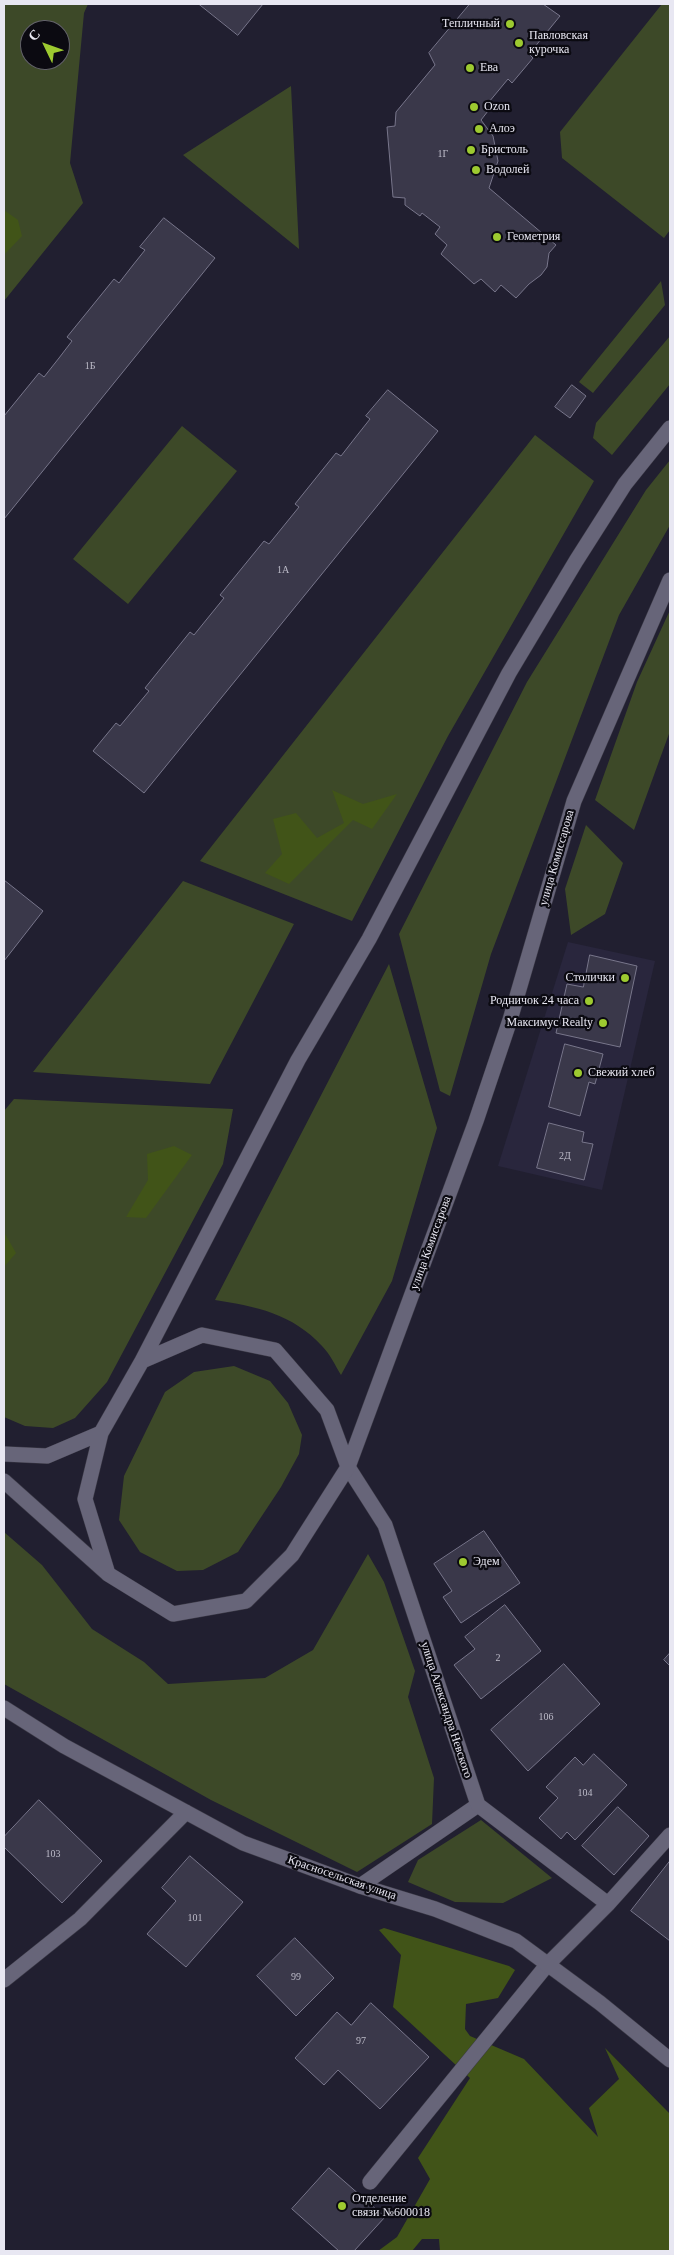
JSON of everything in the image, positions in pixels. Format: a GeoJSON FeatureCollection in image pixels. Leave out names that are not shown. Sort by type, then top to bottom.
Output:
{"type":"FeatureCollection","features":[{"type":"Feature","properties":{"kind":"main road"},"geometry":{"type":"LineString","coordinates":[[108,1574],[85,1499],[101,1433],[142,1361],[298,1060],[369,940],[509,673],[625,484],[670,428]]}},
{"type":"Feature","properties":{"kind":"main road","name":"улица Комиссарова"},"geometry":{"type":"LineString","coordinates":[[4,1481],[108,1574],[173,1614],[246,1602],[292,1555],[348,1467],[476,1121],[510,1020],[574,801],[670,580]]}},
{"type":"Feature","properties":{"kind":"main road","name":"улица Александра Невского"},"geometry":{"type":"LineString","coordinates":[[142,1361],[202,1335],[275,1350],[327,1410],[348,1467],[385,1524],[478,1804]]}},
{"type":"Feature","properties":{"kind":"main road"},"geometry":{"type":"LineString","coordinates":[[4,1454],[47,1456],[101,1433]]}},
{"type":"Feature","properties":{"kind":"main road","name":"Красносельская улица"},"geometry":{"type":"LineString","coordinates":[[4,1708],[64,1746],[243,1843],[360,1886],[435,1909],[516,1941],[600,2003],[670,2060]]}},
{"type":"Feature","properties":{"kind":"main road"},"geometry":{"type":"LineString","coordinates":[[360,1886],[478,1804],[608,1904]]}},
{"type":"Feature","properties":{"kind":"main road"},"geometry":{"type":"LineString","coordinates":[[4,1980],[80,1919],[186,1812]]}},
{"type":"Feature","properties":{"kind":"main road"},"geometry":{"type":"LineString","coordinates":[[370,2182],[547,1965],[608,1904],[670,1836]]}},
{"type":"Feature","properties":{"kind":"shaded area"},"geometry":{"type":"Polygon","coordinates":[[[568,942],[655,961],[602,1190],[498,1166],[568,942]]]}},
{"type":"Feature","properties":{"kind":"green space"},"geometry":{"type":"Polygon","coordinates":[[[4,4],[88,4],[84,13],[70,163],[83,203],[4,301],[4,4]]]}},
{"type":"Feature","properties":{"kind":"green space"},"geometry":{"type":"Polygon","coordinates":[[[662,4],[670,4],[670,230],[664,238],[562,158],[560,132],[662,4]]]}},
{"type":"Feature","properties":{"kind":"green space"},"geometry":{"type":"Polygon","coordinates":[[[291,86],[299,249],[183,155],[291,86]]]}},
{"type":"Feature","properties":{"kind":"green space"},"geometry":{"type":"Polygon","coordinates":[[[4,210],[18,220],[22,236],[4,255],[4,210]]]}},
{"type":"Feature","properties":{"kind":"green space"},"geometry":{"type":"Polygon","coordinates":[[[661,281],[665,305],[593,393],[579,382],[661,281]]]}},
{"type":"Feature","properties":{"kind":"green space"},"geometry":{"type":"Polygon","coordinates":[[[670,336],[670,384],[612,455],[593,438],[596,423],[670,336]]]}},
{"type":"Feature","properties":{"kind":"green space"},"geometry":{"type":"Polygon","coordinates":[[[182,426],[237,471],[128,604],[73,559],[182,426]]]}},
{"type":"Feature","properties":{"kind":"green space"},"geometry":{"type":"Polygon","coordinates":[[[535,435],[594,481],[448,736],[352,921],[200,861],[535,435]]]}},
{"type":"Feature","properties":{"kind":"green space"},"geometry":{"type":"Polygon","coordinates":[[[670,460],[670,525],[619,615],[491,954],[450,1096],[440,1091],[399,934],[527,682],[646,490],[670,460]]]}},
{"type":"Feature","properties":{"kind":"green space"},"geometry":{"type":"Polygon","coordinates":[[[670,610],[670,731],[634,830],[595,800],[637,682],[670,610]]]}},
{"type":"Feature","properties":{"kind":"green space"},"geometry":{"type":"Polygon","coordinates":[[[332,790],[363,804],[397,794],[372,829],[353,820],[289,884],[265,873],[282,854],[273,819],[296,813],[317,838],[344,823],[332,790]]]}},
{"type":"Feature","properties":{"kind":"green space"},"geometry":{"type":"Polygon","coordinates":[[[586,825],[623,863],[605,914],[571,935],[565,889],[586,825]]]}},
{"type":"Feature","properties":{"kind":"green space"},"geometry":{"type":"Polygon","coordinates":[[[183,881],[294,924],[210,1084],[33,1072],[183,881]]]}},
{"type":"Feature","properties":{"kind":"green space"},"geometry":{"type":"Polygon","coordinates":[[[389,964],[437,1128],[392,1281],[341,1375],[325,1349],[299,1326],[273,1313],[245,1305],[215,1300],[389,964]]]}},
{"type":"Feature","properties":{"kind":"green space"},"geometry":{"type":"Polygon","coordinates":[[[14,1099],[233,1109],[223,1164],[107,1382],[75,1418],[53,1428],[25,1426],[4,1417],[4,1111],[14,1099]]]}},
{"type":"Feature","properties":{"kind":"green space"},"geometry":{"type":"Polygon","coordinates":[[[174,1146],[192,1155],[146,1218],[126,1217],[148,1180],[147,1154],[174,1146]]]}},
{"type":"Feature","properties":{"kind":"green space"},"geometry":{"type":"Polygon","coordinates":[[[4,1232],[16,1253],[4,1267],[4,1232]]]}},
{"type":"Feature","properties":{"kind":"green space"},"geometry":{"type":"Polygon","coordinates":[[[234,1366],[270,1381],[288,1403],[302,1435],[299,1454],[281,1487],[238,1552],[203,1570],[177,1571],[140,1552],[119,1520],[124,1476],[165,1392],[194,1372],[234,1366]]]}},
{"type":"Feature","properties":{"kind":"green space"},"geometry":{"type":"Polygon","coordinates":[[[4,1532],[42,1565],[92,1629],[144,1662],[168,1684],[265,1678],[313,1650],[368,1554],[384,1582],[415,1671],[408,1697],[434,1778],[432,1824],[357,1872],[211,1800],[4,1684],[4,1532]]]}},
{"type":"Feature","properties":{"kind":"green space"},"geometry":{"type":"Polygon","coordinates":[[[481,1820],[552,1878],[503,1903],[455,1902],[408,1882],[418,1860],[481,1820]]]}},
{"type":"Feature","properties":{"kind":"green space"},"geometry":{"type":"Polygon","coordinates":[[[384,1928],[509,1966],[515,1970],[498,1998],[466,2004],[465,2029],[470,2036],[524,2059],[598,2137],[589,2108],[619,2079],[605,2048],[670,2114],[670,2251],[440,2251],[439,2239],[422,2239],[412,2251],[378,2251],[397,2237],[430,2179],[418,2158],[470,2078],[393,2007],[401,1955],[379,1930],[384,1928]]]}},
{"type":"Feature","properties":{"kind":"building"},"geometry":{"type":"Polygon","coordinates":[[[199,4],[263,4],[238,35],[199,4]]]}},
{"type":"Feature","properties":{"kind":"building"},"geometry":{"type":"Polygon","coordinates":[[[470,4],[543,4],[560,16],[529,54],[533,58],[512,83],[508,79],[484,108],[488,111],[481,120],[493,136],[498,161],[489,188],[556,245],[549,253],[547,267],[541,275],[529,284],[516,298],[501,285],[495,292],[481,279],[474,284],[441,254],[447,245],[435,234],[440,227],[422,213],[420,216],[405,205],[405,198],[393,197],[387,127],[395,126],[396,112],[435,65],[429,53],[470,4]]]}},
{"type":"Feature","properties":{"kind":"building"},"geometry":{"type":"Polygon","coordinates":[[[164,218],[215,258],[4,519],[4,416],[39,373],[44,377],[72,341],[67,337],[114,279],[119,283],[145,250],[140,247],[164,218]]]}},
{"type":"Feature","properties":{"kind":"building"},"geometry":{"type":"Polygon","coordinates":[[[572,385],[586,396],[570,418],[555,407],[572,385]]]}},
{"type":"Feature","properties":{"kind":"building"},"geometry":{"type":"Polygon","coordinates":[[[388,390],[438,431],[144,793],[93,751],[116,723],[120,726],[149,691],[145,688],[190,632],[194,635],[224,598],[220,595],[264,541],[269,544],[299,507],[295,504],[336,453],[341,456],[370,419],[366,416],[388,390]]]}},
{"type":"Feature","properties":{"kind":"building"},"geometry":{"type":"Polygon","coordinates":[[[4,880],[43,911],[4,961],[4,880]]]}},
{"type":"Feature","properties":{"kind":"building"},"geometry":{"type":"Polygon","coordinates":[[[590,955],[637,966],[620,1047],[556,1033],[567,984],[583,987],[590,955]]]}},
{"type":"Feature","properties":{"kind":"building"},"geometry":{"type":"Polygon","coordinates":[[[565,1044],[603,1054],[595,1084],[589,1082],[580,1116],[549,1107],[565,1044]]]}},
{"type":"Feature","properties":{"kind":"building"},"geometry":{"type":"Polygon","coordinates":[[[549,1123],[584,1132],[582,1142],[593,1144],[584,1180],[537,1168],[549,1123]]]}},
{"type":"Feature","properties":{"kind":"building"},"geometry":{"type":"Polygon","coordinates":[[[484,1531],[520,1583],[461,1623],[443,1597],[452,1591],[434,1564],[484,1531]]]}},
{"type":"Feature","properties":{"kind":"building"},"geometry":{"type":"Polygon","coordinates":[[[505,1605],[541,1651],[481,1699],[454,1665],[475,1649],[465,1637],[505,1605]]]}},
{"type":"Feature","properties":{"kind":"building"},"geometry":{"type":"Polygon","coordinates":[[[670,1653],[670,1666],[664,1660],[670,1653]]]}},
{"type":"Feature","properties":{"kind":"building"},"geometry":{"type":"Polygon","coordinates":[[[564,1664],[600,1704],[528,1771],[491,1730],[564,1664]]]}},
{"type":"Feature","properties":{"kind":"building"},"geometry":{"type":"Polygon","coordinates":[[[594,1754],[627,1785],[575,1840],[567,1832],[561,1839],[539,1818],[558,1798],[546,1787],[575,1757],[583,1765],[594,1754]]]}},
{"type":"Feature","properties":{"kind":"building"},"geometry":{"type":"Polygon","coordinates":[[[39,1800],[102,1861],[62,1903],[4,1847],[4,1837],[39,1800]]]}},
{"type":"Feature","properties":{"kind":"building"},"geometry":{"type":"Polygon","coordinates":[[[618,1807],[649,1836],[614,1875],[582,1846],[618,1807]]]}},
{"type":"Feature","properties":{"kind":"building"},"geometry":{"type":"Polygon","coordinates":[[[190,1856],[243,1902],[186,1967],[147,1934],[176,1901],[162,1888],[190,1856]]]}},
{"type":"Feature","properties":{"kind":"building"},"geometry":{"type":"Polygon","coordinates":[[[670,1861],[670,1941],[631,1911],[670,1861]]]}},
{"type":"Feature","properties":{"kind":"building"},"geometry":{"type":"Polygon","coordinates":[[[295,1938],[334,1978],[296,2016],[257,1976],[295,1938]]]}},
{"type":"Feature","properties":{"kind":"building"},"geometry":{"type":"Polygon","coordinates":[[[371,2003],[429,2057],[380,2109],[338,2070],[324,2085],[295,2058],[337,2012],[351,2025],[371,2003]]]}},
{"type":"Feature","properties":{"kind":"building"},"geometry":{"type":"Polygon","coordinates":[[[329,2168],[385,2217],[354,2251],[339,2251],[292,2209],[329,2168]]]}},
{"type":"Feature","properties":{"kind":"place","name":"Тепличный"},"geometry":{"type":"Point","coordinates":[510,24]}},
{"type":"Feature","properties":{"kind":"place","name":"Павловская курочка"},"geometry":{"type":"Point","coordinates":[519,43]}},
{"type":"Feature","properties":{"kind":"place","name":"Ева"},"geometry":{"type":"Point","coordinates":[470,68]}},
{"type":"Feature","properties":{"kind":"place","name":"Ozon"},"geometry":{"type":"Point","coordinates":[474,107]}},
{"type":"Feature","properties":{"kind":"place","name":"Алоэ"},"geometry":{"type":"Point","coordinates":[479,129]}},
{"type":"Feature","properties":{"kind":"place","name":"Бристоль"},"geometry":{"type":"Point","coordinates":[471,150]}},
{"type":"Feature","properties":{"kind":"place","name":"Водолей"},"geometry":{"type":"Point","coordinates":[476,170]}},
{"type":"Feature","properties":{"kind":"place","name":"Геометрия"},"geometry":{"type":"Point","coordinates":[497,237]}},
{"type":"Feature","properties":{"kind":"place","name":"Столички"},"geometry":{"type":"Point","coordinates":[625,978]}},
{"type":"Feature","properties":{"kind":"place","name":"Родничок 24 часа"},"geometry":{"type":"Point","coordinates":[589,1001]}},
{"type":"Feature","properties":{"kind":"place","name":"Максимус Realty"},"geometry":{"type":"Point","coordinates":[603,1023]}},
{"type":"Feature","properties":{"kind":"place","name":"Свежий хлеб"},"geometry":{"type":"Point","coordinates":[578,1073]}},
{"type":"Feature","properties":{"kind":"place","name":"Эдем"},"geometry":{"type":"Point","coordinates":[463,1562]}},
{"type":"Feature","properties":{"kind":"place","name":"Отделение связи №600018"},"geometry":{"type":"Point","coordinates":[342,2206]}}]}
